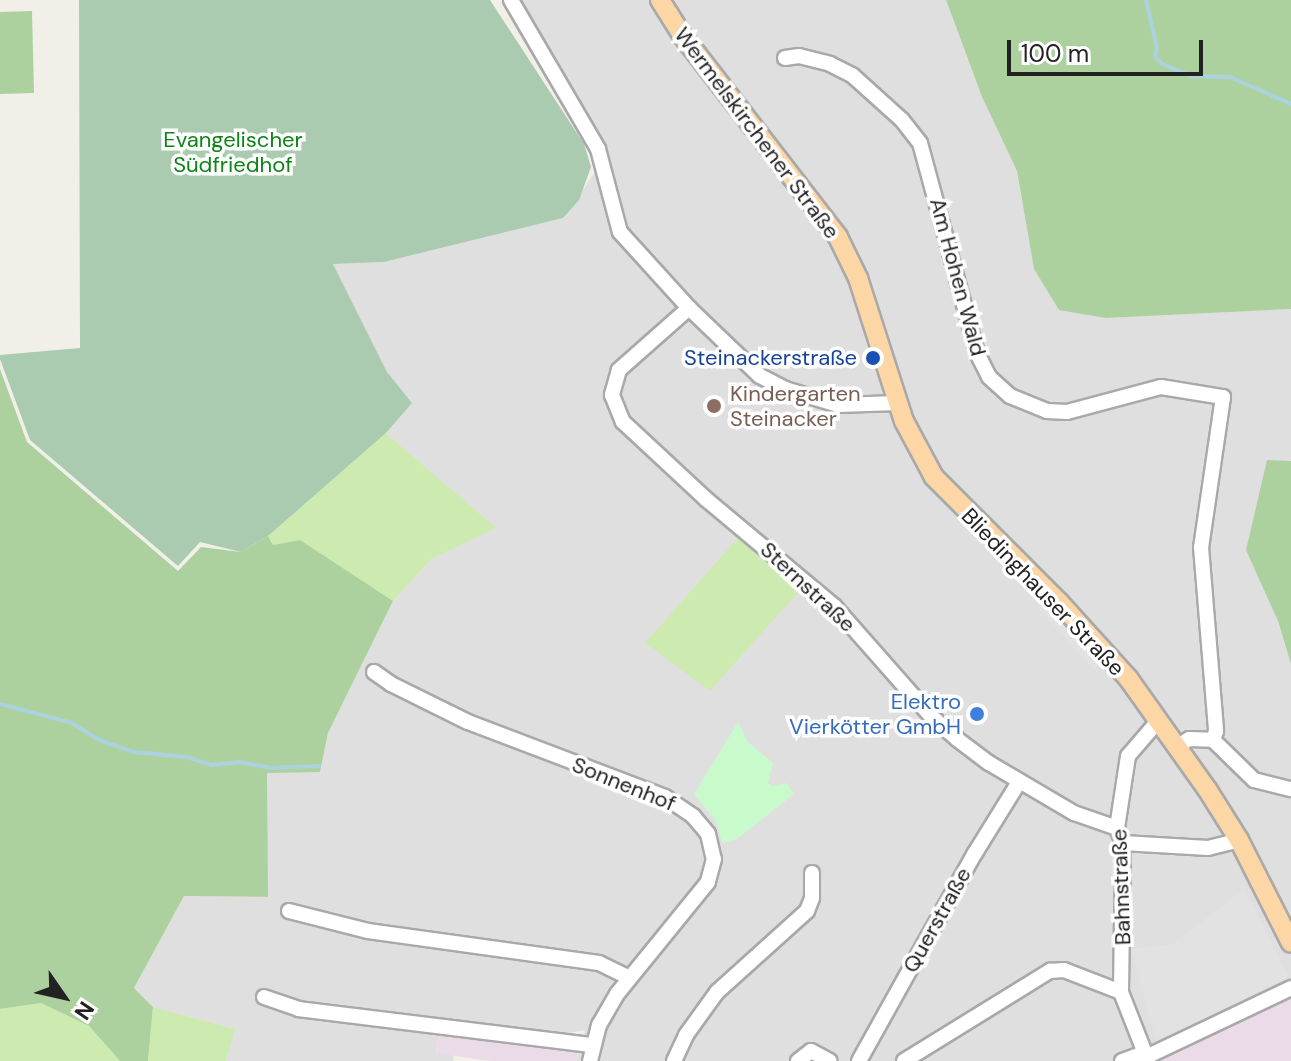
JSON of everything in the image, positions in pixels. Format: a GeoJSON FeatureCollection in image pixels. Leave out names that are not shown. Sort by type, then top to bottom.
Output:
{"type":"FeatureCollection","features":[{"type":"Feature","properties":{"kind":"main road","name":"Wermelskirchener Straße"},"geometry":{"type":"LineString","coordinates":[[660,0],[682,35],[838,237],[858,278],[898,403]]}},
{"type":"Feature","properties":{"kind":"main road","name":"Bliedinghauser Straße"},"geometry":{"type":"LineString","coordinates":[[898,403],[921,458],[934,477],[1099,645],[1178,746],[1239,840],[1291,943]]}},
{"type":"Feature","properties":{"kind":"street"},"geometry":{"type":"LineString","coordinates":[[511,0],[598,149],[620,232],[689,308],[760,376],[785,389],[838,405],[898,403]]}},
{"type":"Feature","properties":{"kind":"street","name":"Am Hohen Wald"},"geometry":{"type":"LineString","coordinates":[[785,58],[799,56],[830,64],[852,75],[902,120],[920,143],[977,353],[989,377],[1010,396],[1047,411],[1067,412],[1161,387],[1223,397],[1201,547],[1216,731],[1213,740]]}},
{"type":"Feature","properties":{"kind":"street","name":"Sternstraße"},"geometry":{"type":"LineString","coordinates":[[689,308],[619,370],[612,395],[623,422],[696,490],[834,606],[932,717],[972,751],[1074,813],[1117,828]]}},
{"type":"Feature","properties":{"kind":"street","name":"Sonnenhof"},"geometry":{"type":"LineString","coordinates":[[374,672],[411,695],[468,722],[665,797],[699,821],[714,852],[708,882],[628,977],[603,1017],[591,1045],[590,1061]]}},
{"type":"Feature","properties":{"kind":"street","name":"Bahnstraße"},"geometry":{"type":"LineString","coordinates":[[1146,1057],[1121,992],[1123,843],[1117,828],[1128,756],[1159,720]]}},
{"type":"Feature","properties":{"kind":"street"},"geometry":{"type":"LineString","coordinates":[[1178,746],[1189,739],[1213,740],[1254,780],[1291,789]]}},
{"type":"Feature","properties":{"kind":"street","name":"Querstraße"},"geometry":{"type":"LineString","coordinates":[[859,1061],[982,841],[1019,782]]}},
{"type":"Feature","properties":{"kind":"street"},"geometry":{"type":"LineString","coordinates":[[1123,843],[1208,848],[1239,840]]}},
{"type":"Feature","properties":{"kind":"street"},"geometry":{"type":"LineString","coordinates":[[674,1061],[686,1035],[717,992],[807,911],[812,898],[812,873]]}},
{"type":"Feature","properties":{"kind":"street"},"geometry":{"type":"LineString","coordinates":[[289,911],[368,931],[599,963],[628,977]]}},
{"type":"Feature","properties":{"kind":"street"},"geometry":{"type":"LineString","coordinates":[[904,1061],[1050,971],[1064,970],[1121,992]]}},
{"type":"Feature","properties":{"kind":"street"},"geometry":{"type":"LineString","coordinates":[[1122,1061],[1146,1057],[1291,988]]}},
{"type":"Feature","properties":{"kind":"street"},"geometry":{"type":"LineString","coordinates":[[264,997],[298,1009],[591,1045]]}},
{"type":"Feature","properties":{"kind":"street"},"geometry":{"type":"LineString","coordinates":[[798,1061],[811,1051],[830,1061]]}},
{"type":"Feature","properties":{"kind":"shaded area"},"geometry":{"type":"Polygon","coordinates":[[[510,0],[946,0],[982,97],[1017,171],[1034,269],[1106,318],[1291,309],[1291,461],[1267,461],[1278,621],[1291,664],[1291,993],[1149,1061],[576,1061],[585,1030],[550,1036],[441,1019],[436,1052],[454,1055],[453,1061],[226,1061],[234,1029],[153,1007],[134,988],[184,896],[267,897],[267,772],[320,772],[328,733],[393,601],[432,559],[495,528],[386,433],[411,403],[387,372],[333,264],[384,262],[563,218],[600,165],[510,0]]]}},
{"type":"Feature","properties":{"kind":"shaded area"},"geometry":{"type":"Polygon","coordinates":[[[1045,602],[1102,662],[1094,670],[1039,609],[1045,602]]]}},
{"type":"Feature","properties":{"kind":"shaded area"},"geometry":{"type":"Polygon","coordinates":[[[1244,889],[1288,977],[1157,1044],[1131,949],[1173,944],[1244,889]]]}},
{"type":"Feature","properties":{"kind":"shaded area"},"geometry":{"type":"Polygon","coordinates":[[[1291,993],[1291,1061],[1149,1061],[1291,993]]]}},
{"type":"Feature","properties":{"kind":"shaded area"},"geometry":{"type":"Polygon","coordinates":[[[439,1032],[578,1052],[576,1061],[490,1061],[436,1053],[439,1032]]]}},
{"type":"Feature","properties":{"kind":"green space","name":"Evangelischer Südfriedhof"},"geometry":{"type":"Polygon","coordinates":[[[79,0],[490,0],[584,144],[591,167],[579,200],[563,218],[384,262],[333,264],[387,372],[412,403],[386,433],[268,536],[241,552],[200,542],[178,566],[30,440],[0,359],[0,355],[80,348],[79,0]]]}},
{"type":"Feature","properties":{"kind":"green space"},"geometry":{"type":"Polygon","coordinates":[[[946,0],[1291,0],[1291,309],[1106,318],[1059,310],[1034,269],[1017,171],[982,97],[946,0]]]}},
{"type":"Feature","properties":{"kind":"green space"},"geometry":{"type":"Polygon","coordinates":[[[32,11],[34,93],[0,94],[0,12],[32,11]]]}},
{"type":"Feature","properties":{"kind":"green space"},"geometry":{"type":"Polygon","coordinates":[[[0,369],[27,442],[178,571],[201,547],[241,552],[268,536],[273,545],[300,540],[393,601],[328,733],[320,772],[267,773],[268,897],[184,896],[134,988],[153,1007],[148,1061],[120,1061],[89,1026],[41,1003],[0,1009],[0,369]]]}},
{"type":"Feature","properties":{"kind":"green space"},"geometry":{"type":"Polygon","coordinates":[[[386,433],[496,528],[432,559],[393,601],[300,541],[273,545],[268,536],[386,433]]]}},
{"type":"Feature","properties":{"kind":"green space"},"geometry":{"type":"Polygon","coordinates":[[[1267,460],[1291,461],[1291,664],[1278,621],[1246,550],[1267,460]]]}},
{"type":"Feature","properties":{"kind":"green space"},"geometry":{"type":"Polygon","coordinates":[[[743,532],[803,587],[710,691],[645,643],[743,532]]]}},
{"type":"Feature","properties":{"kind":"green space"},"geometry":{"type":"Polygon","coordinates":[[[738,722],[748,742],[773,763],[768,783],[772,786],[786,783],[794,794],[737,839],[722,843],[716,821],[694,794],[738,722]]]}},
{"type":"Feature","properties":{"kind":"green space"},"geometry":{"type":"Polygon","coordinates":[[[41,1003],[89,1026],[120,1061],[0,1061],[0,1009],[41,1003]]]}},
{"type":"Feature","properties":{"kind":"green space"},"geometry":{"type":"Polygon","coordinates":[[[153,1007],[235,1029],[226,1061],[148,1061],[153,1007]]]}},
{"type":"Feature","properties":{"kind":"waterway"},"geometry":{"type":"LineString","coordinates":[[1146,0],[1157,48],[1155,56],[1162,64],[1192,76],[1230,77],[1291,104]]}},
{"type":"Feature","properties":{"kind":"waterway"},"geometry":{"type":"LineString","coordinates":[[0,704],[72,723],[99,740],[134,752],[187,757],[211,765],[240,762],[271,768],[319,766]]}},
{"type":"Feature","properties":{"kind":"place","name":"Steinackerstraße"},"geometry":{"type":"Point","coordinates":[873,358]}},
{"type":"Feature","properties":{"kind":"place","name":"Kindergarten Steinacker"},"geometry":{"type":"Point","coordinates":[714,406]}},
{"type":"Feature","properties":{"kind":"place","name":"Elektro Vierkötter GmbH"},"geometry":{"type":"Point","coordinates":[977,714]}}]}
